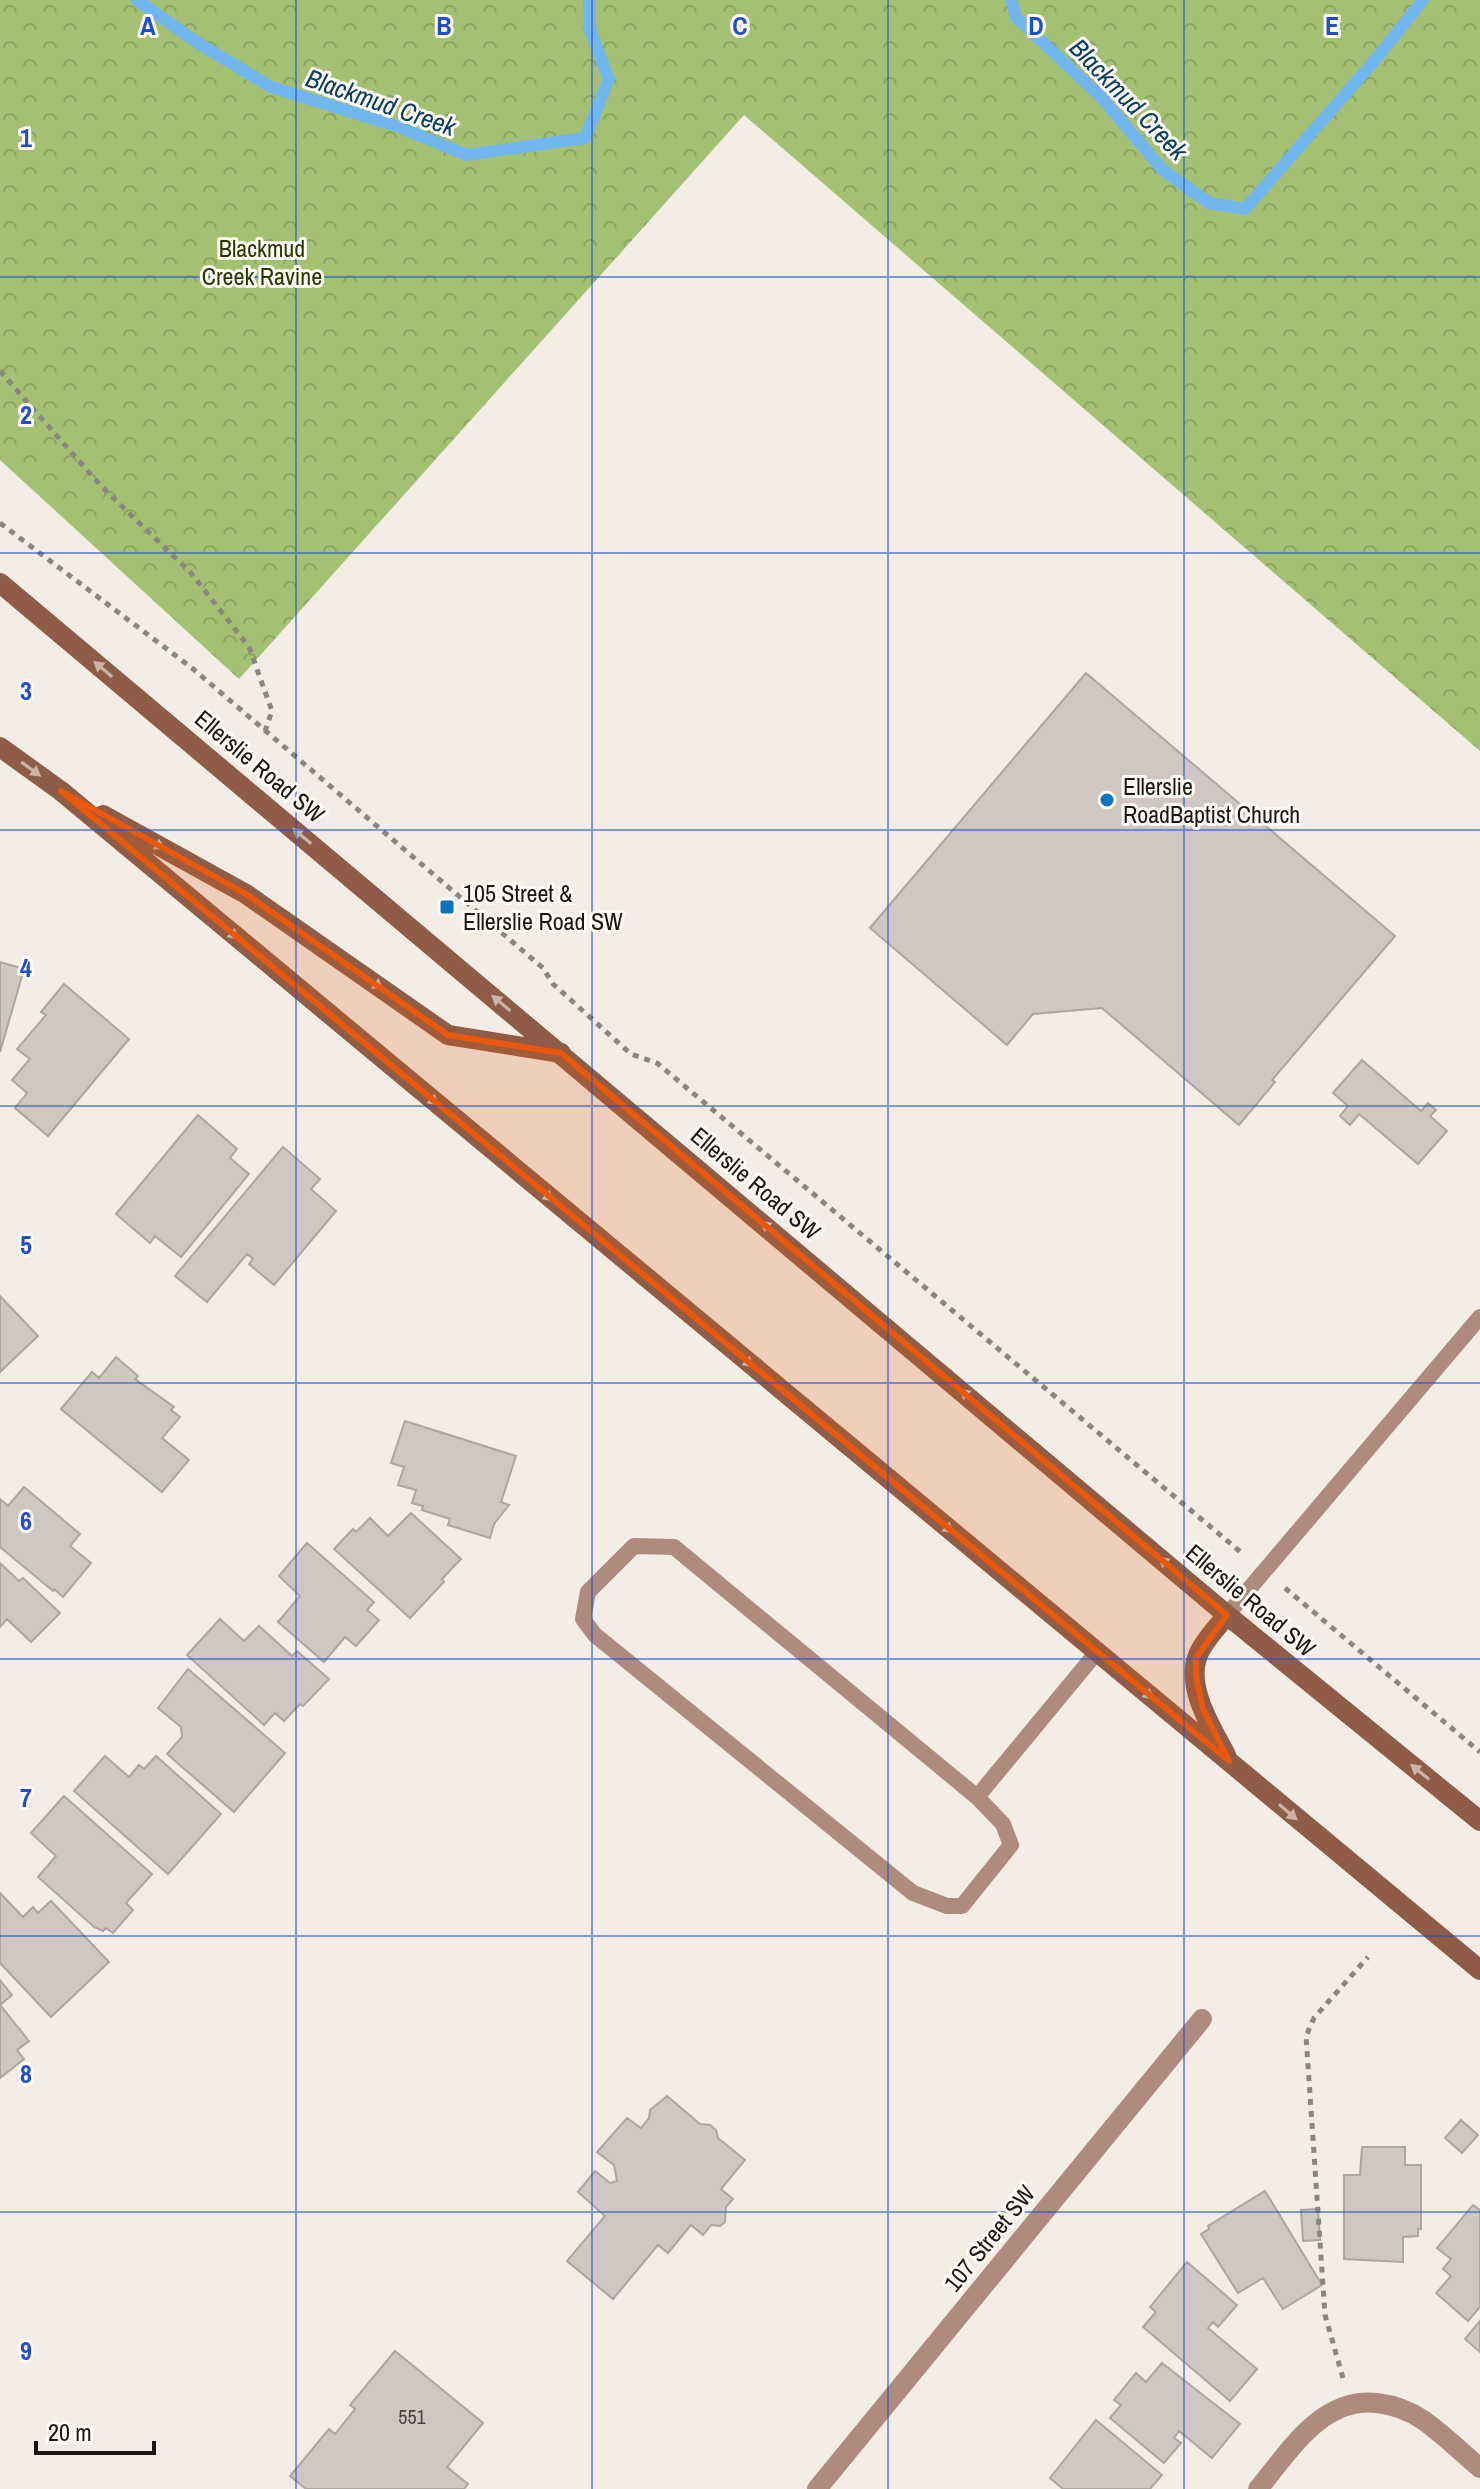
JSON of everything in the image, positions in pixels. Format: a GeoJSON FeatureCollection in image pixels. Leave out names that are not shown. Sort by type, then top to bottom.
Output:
{"type":"FeatureCollection","features":[{"type":"Feature","properties":{"kind":"main road","name":"Ellerslie Road SW"},"geometry":{"type":"LineString","coordinates":[[4,586],[1227,1615],[1480,1821]]}},
{"type":"Feature","properties":{"kind":"main road"},"geometry":{"type":"LineString","coordinates":[[0,747],[61,791],[1480,1970]]}},
{"type":"Feature","properties":{"kind":"main road"},"geometry":{"type":"LineString","coordinates":[[61,791],[246,894],[448,1035],[561,1053]]}},
{"type":"Feature","properties":{"kind":"main road"},"geometry":{"type":"LineString","coordinates":[[1227,1615],[1196,1658],[1196,1675],[1203,1709],[1229,1761]]}},
{"type":"Feature","properties":{"kind":"street","name":"107 Street SW"},"geometry":{"type":"LineString","coordinates":[[817,2489],[1202,2019]]}},
{"type":"Feature","properties":{"kind":"street"},"geometry":{"type":"LineString","coordinates":[[1258,2489],[1314,2424],[1330,2412],[1350,2404],[1385,2404],[1413,2414],[1480,2468]]}},
{"type":"Feature","properties":{"kind":"lane"},"geometry":{"type":"LineString","coordinates":[[1227,1615],[1480,1317]]}},
{"type":"Feature","properties":{"kind":"lane"},"geometry":{"type":"LineString","coordinates":[[634,1546],[674,1547],[977,1797],[1003,1824],[1011,1845],[962,1906],[947,1906],[913,1893],[595,1635],[583,1619],[588,1592],[634,1546]]}},
{"type":"Feature","properties":{"kind":"lane"},"geometry":{"type":"LineString","coordinates":[[977,1797],[1097,1652]]}},
{"type":"Feature","properties":{"kind":"path"},"geometry":{"type":"LineString","coordinates":[[0,371],[101,486],[191,573],[249,647],[272,711],[265,731]]}},
{"type":"Feature","properties":{"kind":"path"},"geometry":{"type":"LineString","coordinates":[[0,523],[192,668],[543,968],[553,984],[631,1054],[657,1063],[1227,1540]]}},
{"type":"Feature","properties":{"kind":"path"},"geometry":{"type":"LineString","coordinates":[[1311,1609],[1320,1620],[1480,1752]]}},
{"type":"Feature","properties":{"kind":"path"},"geometry":{"type":"LineString","coordinates":[[1350,2404],[1325,2315],[1305,2049],[1308,2028],[1314,2018],[1368,1957]]}},
{"type":"Feature","properties":{"kind":"highlighted area"},"geometry":{"type":"Polygon","coordinates":[[[61,791],[246,894],[448,1035],[561,1053],[1227,1615],[1196,1658],[1196,1675],[1203,1709],[1229,1761],[484,1143],[61,791]]]}},
{"type":"Feature","properties":{"kind":"green space","name":"Blackmud Creek Ravine"},"geometry":{"type":"Polygon","coordinates":[[[0,0],[1480,0],[1480,751],[744,115],[239,679],[0,460],[0,0]]]}},
{"type":"Feature","properties":{"kind":"building","name":"Ellerslie RoadBaptist Church"},"geometry":{"type":"Polygon","coordinates":[[[1086,673],[1395,936],[1272,1080],[1275,1082],[1239,1125],[1102,1008],[1033,1014],[1007,1045],[870,928],[1086,673]]]}},
{"type":"Feature","properties":{"kind":"building"},"geometry":{"type":"Polygon","coordinates":[[[0,962],[24,969],[0,1052],[0,962]]]}},
{"type":"Feature","properties":{"kind":"building"},"geometry":{"type":"Polygon","coordinates":[[[64,984],[129,1039],[48,1136],[15,1108],[27,1093],[12,1080],[30,1059],[17,1049],[46,1015],[41,1012],[64,984]]]}},
{"type":"Feature","properties":{"kind":"building"},"geometry":{"type":"Polygon","coordinates":[[[1362,1060],[1421,1111],[1428,1103],[1436,1110],[1430,1116],[1447,1131],[1418,1164],[1359,1114],[1350,1125],[1340,1116],[1348,1106],[1333,1093],[1362,1060]]]}},
{"type":"Feature","properties":{"kind":"building"},"geometry":{"type":"Polygon","coordinates":[[[198,1115],[237,1149],[230,1158],[249,1174],[181,1257],[155,1236],[150,1243],[116,1214],[198,1115]]]}},
{"type":"Feature","properties":{"kind":"building"},"geometry":{"type":"Polygon","coordinates":[[[283,1147],[320,1179],[311,1189],[336,1211],[274,1285],[249,1264],[253,1259],[247,1254],[207,1302],[175,1276],[283,1147]]]}},
{"type":"Feature","properties":{"kind":"building"},"geometry":{"type":"Polygon","coordinates":[[[0,1296],[38,1336],[0,1372],[0,1296]]]}},
{"type":"Feature","properties":{"kind":"building"},"geometry":{"type":"Polygon","coordinates":[[[116,1357],[138,1376],[135,1379],[174,1407],[171,1410],[180,1417],[162,1438],[189,1460],[162,1492],[61,1409],[92,1372],[99,1378],[116,1357]]]}},
{"type":"Feature","properties":{"kind":"building"},"geometry":{"type":"Polygon","coordinates":[[[405,1421],[516,1456],[501,1502],[509,1505],[494,1524],[490,1538],[448,1525],[450,1519],[422,1510],[423,1506],[412,1503],[416,1490],[398,1485],[404,1467],[391,1463],[405,1421]]]}},
{"type":"Feature","properties":{"kind":"building"},"geometry":{"type":"Polygon","coordinates":[[[24,1487],[80,1534],[70,1546],[91,1563],[63,1597],[0,1547],[0,1499],[8,1506],[24,1487]]]}},
{"type":"Feature","properties":{"kind":"building"},"geometry":{"type":"Polygon","coordinates":[[[411,1513],[461,1559],[410,1618],[334,1549],[353,1529],[356,1532],[370,1518],[388,1536],[411,1513]]]}},
{"type":"Feature","properties":{"kind":"building"},"geometry":{"type":"Polygon","coordinates":[[[307,1543],[374,1602],[367,1610],[379,1620],[356,1646],[345,1637],[324,1662],[278,1622],[300,1596],[279,1576],[307,1543]]]}},
{"type":"Feature","properties":{"kind":"building"},"geometry":{"type":"Polygon","coordinates":[[[0,1563],[19,1581],[23,1578],[60,1613],[31,1642],[7,1619],[0,1627],[0,1563]]]}},
{"type":"Feature","properties":{"kind":"building"},"geometry":{"type":"Polygon","coordinates":[[[220,1619],[244,1641],[259,1626],[292,1656],[297,1651],[329,1679],[284,1721],[275,1713],[264,1725],[187,1655],[220,1619]]]}},
{"type":"Feature","properties":{"kind":"building"},"geometry":{"type":"Polygon","coordinates":[[[188,1669],[285,1753],[234,1812],[167,1754],[182,1737],[181,1727],[158,1708],[188,1669]]]}},
{"type":"Feature","properties":{"kind":"building"},"geometry":{"type":"Polygon","coordinates":[[[105,1756],[129,1777],[139,1765],[144,1769],[156,1756],[221,1814],[168,1874],[74,1791],[105,1756]]]}},
{"type":"Feature","properties":{"kind":"building"},"geometry":{"type":"Polygon","coordinates":[[[64,1796],[152,1874],[126,1903],[133,1910],[113,1933],[106,1928],[103,1931],[94,1927],[38,1877],[56,1856],[31,1833],[64,1796]]]}},
{"type":"Feature","properties":{"kind":"building"},"geometry":{"type":"Polygon","coordinates":[[[0,1893],[23,1917],[33,1907],[38,1913],[51,1901],[109,1962],[51,2017],[0,1963],[0,1893]]]}},
{"type":"Feature","properties":{"kind":"building"},"geometry":{"type":"Polygon","coordinates":[[[0,1980],[12,1995],[0,2005],[0,1980]]]}},
{"type":"Feature","properties":{"kind":"building"},"geometry":{"type":"Polygon","coordinates":[[[0,2005],[29,2041],[17,2050],[24,2059],[0,2078],[0,2005]]]}},
{"type":"Feature","properties":{"kind":"building"},"geometry":{"type":"Polygon","coordinates":[[[667,2096],[700,2124],[710,2125],[716,2130],[718,2138],[745,2160],[721,2189],[733,2199],[726,2207],[725,2222],[720,2226],[711,2225],[703,2235],[691,2225],[668,2253],[658,2245],[613,2299],[567,2261],[605,2216],[578,2192],[595,2171],[610,2183],[617,2181],[614,2165],[597,2152],[627,2118],[641,2128],[649,2118],[650,2110],[667,2096]]]}},
{"type":"Feature","properties":{"kind":"building"},"geometry":{"type":"Polygon","coordinates":[[[1461,2120],[1478,2135],[1462,2153],[1445,2138],[1461,2120]]]}},
{"type":"Feature","properties":{"kind":"building"},"geometry":{"type":"Polygon","coordinates":[[[1362,2147],[1405,2147],[1405,2165],[1421,2165],[1421,2229],[1418,2229],[1418,2236],[1403,2237],[1403,2262],[1344,2259],[1344,2175],[1360,2175],[1362,2147]]]}},
{"type":"Feature","properties":{"kind":"building"},"geometry":{"type":"Polygon","coordinates":[[[1265,2191],[1322,2285],[1283,2309],[1263,2278],[1238,2293],[1201,2234],[1209,2229],[1208,2226],[1265,2191]]]}},
{"type":"Feature","properties":{"kind":"building"},"geometry":{"type":"Polygon","coordinates":[[[1473,2205],[1480,2210],[1480,2307],[1468,2321],[1436,2293],[1451,2276],[1443,2269],[1451,2259],[1437,2248],[1473,2205]]]}},
{"type":"Feature","properties":{"kind":"building"},"geometry":{"type":"Polygon","coordinates":[[[1318,2209],[1320,2240],[1303,2241],[1301,2210],[1318,2209]]]}},
{"type":"Feature","properties":{"kind":"building"},"geometry":{"type":"Polygon","coordinates":[[[1187,2262],[1237,2305],[1218,2327],[1213,2322],[1208,2328],[1257,2369],[1230,2401],[1143,2327],[1156,2312],[1150,2307],[1187,2262]]]}},
{"type":"Feature","properties":{"kind":"building"},"geometry":{"type":"Polygon","coordinates":[[[1480,2321],[1480,2352],[1465,2339],[1480,2321]]]}},
{"type":"Feature","properties":{"kind":"building"},"geometry":{"type":"Polygon","coordinates":[[[395,2351],[483,2423],[447,2467],[468,2484],[464,2489],[306,2489],[290,2476],[329,2429],[335,2434],[355,2409],[350,2405],[395,2351]]]}},
{"type":"Feature","properties":{"kind":"building"},"geometry":{"type":"Polygon","coordinates":[[[1162,2363],[1240,2424],[1212,2458],[1179,2431],[1174,2438],[1181,2443],[1164,2463],[1110,2418],[1121,2405],[1114,2400],[1136,2373],[1146,2382],[1162,2363]]]}},
{"type":"Feature","properties":{"kind":"building"},"geometry":{"type":"Polygon","coordinates":[[[1096,2420],[1162,2475],[1150,2489],[1063,2489],[1050,2478],[1096,2420]]]}},
{"type":"Feature","properties":{"kind":"waterway","name":"Blackmud Creek"},"geometry":{"type":"LineString","coordinates":[[137,0],[198,43],[271,87],[396,126],[467,155],[585,138],[609,79],[590,30],[589,0]]}},
{"type":"Feature","properties":{"kind":"waterway","name":"Blackmud Creek"},"geometry":{"type":"LineString","coordinates":[[1011,0],[1016,17],[1101,97],[1163,170],[1209,203],[1245,209],[1423,0]]}},
{"type":"Feature","properties":{"kind":"place","name":"Ellerslie RoadBaptist Church"},"geometry":{"type":"Point","coordinates":[1107,800]}},
{"type":"Feature","properties":{"kind":"place","name":"105 Street & Ellerslie Road SW"},"geometry":{"type":"Point","coordinates":[447,907]}}]}
